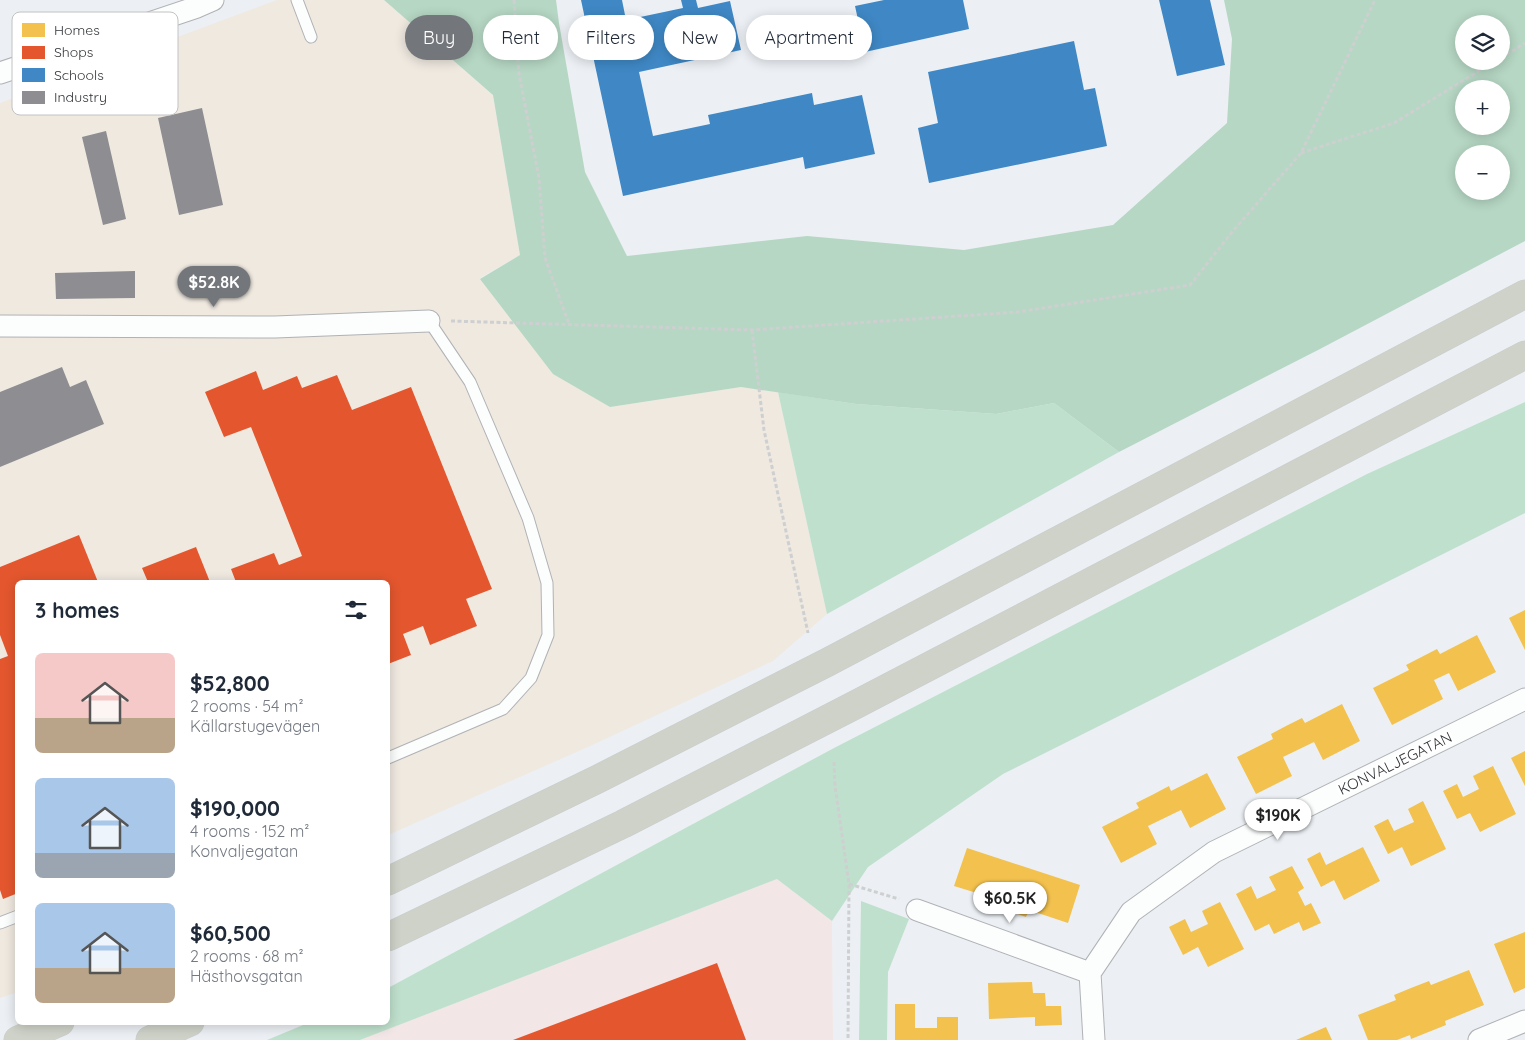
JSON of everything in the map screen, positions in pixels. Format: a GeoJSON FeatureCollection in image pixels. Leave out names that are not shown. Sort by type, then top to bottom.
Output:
{"type":"FeatureCollection","features":[{"type":"Feature","properties":{"kind":"highway"},"geometry":{"type":"LineString","coordinates":[[390,880],[598,779],[828,662],[1525,294]]}},
{"type":"Feature","properties":{"kind":"highway"},"geometry":{"type":"LineString","coordinates":[[390,936],[623,824],[854,706],[1525,355]]}},
{"type":"Feature","properties":{"kind":"highway"},"geometry":{"type":"LineString","coordinates":[[18,1040],[53,1025]]}},
{"type":"Feature","properties":{"kind":"highway"},"geometry":{"type":"LineString","coordinates":[[150,1040],[183,1025]]}},
{"type":"Feature","properties":{"kind":"street"},"geometry":{"type":"LineString","coordinates":[[178,13],[213,0]]}},
{"type":"Feature","properties":{"kind":"street"},"geometry":{"type":"LineString","coordinates":[[0,73],[12,69]]}},
{"type":"Feature","properties":{"kind":"street"},"geometry":{"type":"LineString","coordinates":[[0,326],[276,327],[429,321]]}},
{"type":"Feature","properties":{"kind":"street","name":"KONVALJEGATAN"},"geometry":{"type":"LineString","coordinates":[[1090,973],[1131,912],[1214,852],[1525,699]]}},
{"type":"Feature","properties":{"kind":"street"},"geometry":{"type":"LineString","coordinates":[[917,910],[1090,973],[1094,1040]]}},
{"type":"Feature","properties":{"kind":"street"},"geometry":{"type":"LineString","coordinates":[[1479,1040],[1525,1021]]}},
{"type":"Feature","properties":{"kind":"lane"},"geometry":{"type":"LineString","coordinates":[[297,0],[311,37]]}},
{"type":"Feature","properties":{"kind":"lane"},"geometry":{"type":"LineString","coordinates":[[390,757],[503,709],[531,678],[548,635],[548,583],[528,518],[470,382],[429,321]]}},
{"type":"Feature","properties":{"kind":"lane"},"geometry":{"type":"LineString","coordinates":[[0,923],[15,917]]}},
{"type":"Feature","properties":{"kind":"path"},"geometry":{"type":"LineString","coordinates":[[514,0],[519,74],[539,178],[546,258],[569,324]]}},
{"type":"Feature","properties":{"kind":"path"},"geometry":{"type":"LineString","coordinates":[[429,321],[752,330],[1018,312],[1190,285],[1233,231],[1301,153],[1375,0]]}},
{"type":"Feature","properties":{"kind":"path"},"geometry":{"type":"LineString","coordinates":[[1510,52],[1525,43]]}},
{"type":"Feature","properties":{"kind":"path"},"geometry":{"type":"LineString","coordinates":[[1301,153],[1394,123],[1480,70]]}},
{"type":"Feature","properties":{"kind":"path"},"geometry":{"type":"LineString","coordinates":[[752,330],[764,430],[808,633]]}},
{"type":"Feature","properties":{"kind":"path"},"geometry":{"type":"LineString","coordinates":[[834,762],[835,786],[849,884],[848,1040]]}},
{"type":"Feature","properties":{"kind":"path"},"geometry":{"type":"LineString","coordinates":[[849,884],[916,904],[917,910]]}},
{"type":"Feature","properties":{"kind":"shaded area"},"geometry":{"type":"Polygon","coordinates":[[[277,0],[384,0],[405,18],[405,60],[453,60],[493,95],[520,255],[480,278],[610,407],[741,387],[778,392],[827,614],[773,661],[588,747],[390,834],[390,580],[15,580],[15,993],[0,998],[0,103],[12,99],[12,115],[178,115],[178,37],[277,0]]]}},
{"type":"Feature","properties":{"kind":"shaded area"},"geometry":{"type":"Polygon","coordinates":[[[777,879],[832,921],[833,1040],[360,1040],[777,879]]]}},
{"type":"Feature","properties":{"kind":"green space"},"geometry":{"type":"Polygon","coordinates":[[[384,0],[556,0],[558,15],[483,15],[483,60],[558,60],[558,15],[585,172],[627,256],[807,236],[964,250],[1113,225],[1227,123],[1232,39],[1224,0],[1525,0],[1525,241],[1119,452],[1054,403],[996,414],[856,404],[741,387],[610,407],[553,374],[480,279],[520,255],[493,95],[453,60],[473,60],[473,15],[405,15],[405,18],[384,0]]]}},
{"type":"Feature","properties":{"kind":"green space"},"geometry":{"type":"Polygon","coordinates":[[[778,392],[856,404],[996,414],[1054,403],[1119,452],[827,614],[778,392]]]}},
{"type":"Feature","properties":{"kind":"green space"},"geometry":{"type":"Polygon","coordinates":[[[1525,402],[1525,513],[1003,774],[868,867],[832,921],[777,879],[360,1040],[267,1040],[303,1025],[390,1025],[390,987],[834,748],[1367,474],[1525,402]]]}},
{"type":"Feature","properties":{"kind":"green space"},"geometry":{"type":"Polygon","coordinates":[[[861,901],[909,919],[888,972],[887,1040],[859,1040],[861,901]]]}},
{"type":"Feature","properties":{"kind":"building: Homes"},"geometry":{"type":"Polygon","coordinates":[[[1525,610],[1525,650],[1509,618],[1525,610]]]}},
{"type":"Feature","properties":{"kind":"building: Homes"},"geometry":{"type":"Polygon","coordinates":[[[1477,635],[1496,672],[1458,691],[1449,673],[1434,680],[1443,699],[1392,725],[1373,688],[1409,670],[1406,665],[1437,649],[1440,654],[1477,635]]]}},
{"type":"Feature","properties":{"kind":"building: Homes"},"geometry":{"type":"Polygon","coordinates":[[[1342,704],[1360,741],[1323,760],[1314,742],[1283,757],[1292,776],[1256,794],[1237,757],[1273,739],[1271,734],[1286,726],[1302,718],[1305,723],[1342,704]]]}},
{"type":"Feature","properties":{"kind":"building: Homes"},"geometry":{"type":"Polygon","coordinates":[[[1525,751],[1525,786],[1511,758],[1525,751]]]}},
{"type":"Feature","properties":{"kind":"building: Homes"},"geometry":{"type":"Polygon","coordinates":[[[1493,766],[1516,814],[1480,832],[1470,813],[1457,819],[1443,791],[1457,784],[1463,797],[1479,789],[1473,776],[1493,766]]]}},
{"type":"Feature","properties":{"kind":"building: Homes"},"geometry":{"type":"Polygon","coordinates":[[[1207,773],[1226,809],[1190,828],[1181,810],[1148,826],[1157,844],[1121,863],[1102,827],[1139,808],[1136,803],[1169,786],[1171,791],[1207,773]]]}},
{"type":"Feature","properties":{"kind":"building: Homes"},"geometry":{"type":"Polygon","coordinates":[[[1423,801],[1446,849],[1411,866],[1402,847],[1388,854],[1374,826],[1388,819],[1394,831],[1414,822],[1408,809],[1423,801]]]}},
{"type":"Feature","properties":{"kind":"building: Homes"},"geometry":{"type":"Polygon","coordinates":[[[1363,847],[1380,881],[1344,900],[1334,880],[1321,887],[1307,859],[1320,852],[1326,865],[1363,847]]]}},
{"type":"Feature","properties":{"kind":"building: Homes"},"geometry":{"type":"Polygon","coordinates":[[[967,848],[1080,885],[1068,923],[1029,910],[1026,917],[991,905],[993,898],[954,886],[967,848]]]}},
{"type":"Feature","properties":{"kind":"building: Homes"},"geometry":{"type":"Polygon","coordinates":[[[1292,866],[1304,888],[1298,892],[1305,906],[1311,903],[1321,923],[1303,931],[1299,922],[1274,934],[1269,924],[1255,931],[1236,894],[1251,886],[1257,899],[1276,890],[1269,877],[1292,866]]]}},
{"type":"Feature","properties":{"kind":"building: Homes"},"geometry":{"type":"Polygon","coordinates":[[[1220,902],[1244,949],[1208,967],[1198,947],[1183,955],[1169,927],[1185,919],[1191,932],[1208,924],[1202,911],[1220,902]]]}},
{"type":"Feature","properties":{"kind":"building: Homes"},"geometry":{"type":"Polygon","coordinates":[[[1525,932],[1525,988],[1514,993],[1494,944],[1525,932]]]}},
{"type":"Feature","properties":{"kind":"building: Homes"},"geometry":{"type":"Polygon","coordinates":[[[1469,970],[1484,1005],[1445,1021],[1446,1025],[1411,1039],[1410,1035],[1397,1040],[1368,1040],[1358,1015],[1396,1000],[1394,995],[1411,988],[1429,981],[1431,985],[1469,970]]]}},
{"type":"Feature","properties":{"kind":"building: Homes"},"geometry":{"type":"Polygon","coordinates":[[[1032,982],[1033,993],[1045,993],[1046,1006],[1061,1006],[1062,1025],[1035,1026],[1035,1017],[989,1019],[988,983],[1032,982]]]}},
{"type":"Feature","properties":{"kind":"building: Homes"},"geometry":{"type":"Polygon","coordinates":[[[895,1004],[915,1004],[915,1028],[937,1028],[937,1017],[958,1017],[958,1040],[895,1040],[895,1004]]]}},
{"type":"Feature","properties":{"kind":"building: Homes"},"geometry":{"type":"Polygon","coordinates":[[[1326,1027],[1332,1040],[1296,1040],[1326,1027]]]}},
{"type":"Feature","properties":{"kind":"building: Shops"},"geometry":{"type":"Polygon","coordinates":[[[256,371],[263,390],[297,376],[302,388],[337,375],[352,410],[411,387],[492,589],[466,599],[477,626],[430,645],[423,626],[403,634],[411,655],[390,663],[390,580],[235,580],[231,569],[274,553],[279,565],[302,556],[251,427],[224,437],[205,392],[256,371]]]}},
{"type":"Feature","properties":{"kind":"building: Shops"},"geometry":{"type":"Polygon","coordinates":[[[79,535],[97,580],[15,580],[15,894],[3,899],[0,890],[0,659],[8,656],[0,635],[0,567],[79,535]]]}},
{"type":"Feature","properties":{"kind":"building: Shops"},"geometry":{"type":"Polygon","coordinates":[[[196,547],[209,580],[147,580],[142,568],[196,547]]]}},
{"type":"Feature","properties":{"kind":"building: Shops"},"geometry":{"type":"Polygon","coordinates":[[[717,963],[746,1040],[513,1040],[717,963]]]}},
{"type":"Feature","properties":{"kind":"building: Schools"},"geometry":{"type":"Polygon","coordinates":[[[581,0],[622,0],[625,15],[584,15],[581,0]]]}},
{"type":"Feature","properties":{"kind":"building: Schools"},"geometry":{"type":"Polygon","coordinates":[[[681,0],[696,0],[698,8],[730,1],[733,15],[664,15],[664,60],[695,60],[639,72],[653,136],[710,124],[708,115],[812,93],[814,105],[862,95],[875,154],[805,169],[803,157],[623,196],[594,60],[654,60],[654,15],[650,15],[683,8],[681,0]]]}},
{"type":"Feature","properties":{"kind":"building: Schools"},"geometry":{"type":"Polygon","coordinates":[[[884,0],[963,0],[969,29],[872,50],[872,15],[857,15],[855,6],[884,0]]]}},
{"type":"Feature","properties":{"kind":"building: Schools"},"geometry":{"type":"Polygon","coordinates":[[[1159,0],[1210,0],[1225,65],[1177,76],[1159,0]]]}},
{"type":"Feature","properties":{"kind":"building: Schools"},"geometry":{"type":"Polygon","coordinates":[[[736,28],[741,50],[736,51],[736,28]]]}},
{"type":"Feature","properties":{"kind":"building: Schools"},"geometry":{"type":"Polygon","coordinates":[[[1074,41],[1084,90],[1095,88],[1107,146],[929,183],[918,128],[938,123],[928,72],[1074,41]]]}},
{"type":"Feature","properties":{"kind":"building: Industry"},"geometry":{"type":"Polygon","coordinates":[[[202,108],[223,205],[179,215],[158,118],[178,115],[202,108]]]}},
{"type":"Feature","properties":{"kind":"building: Industry"},"geometry":{"type":"Polygon","coordinates":[[[106,131],[126,219],[103,225],[82,137],[106,131]]]}},
{"type":"Feature","properties":{"kind":"building: Industry"},"geometry":{"type":"Polygon","coordinates":[[[135,271],[135,298],[56,299],[55,273],[135,271]]]}},
{"type":"Feature","properties":{"kind":"building: Industry"},"geometry":{"type":"Polygon","coordinates":[[[62,367],[70,387],[86,380],[104,424],[0,467],[0,392],[62,367]]]}}]}
